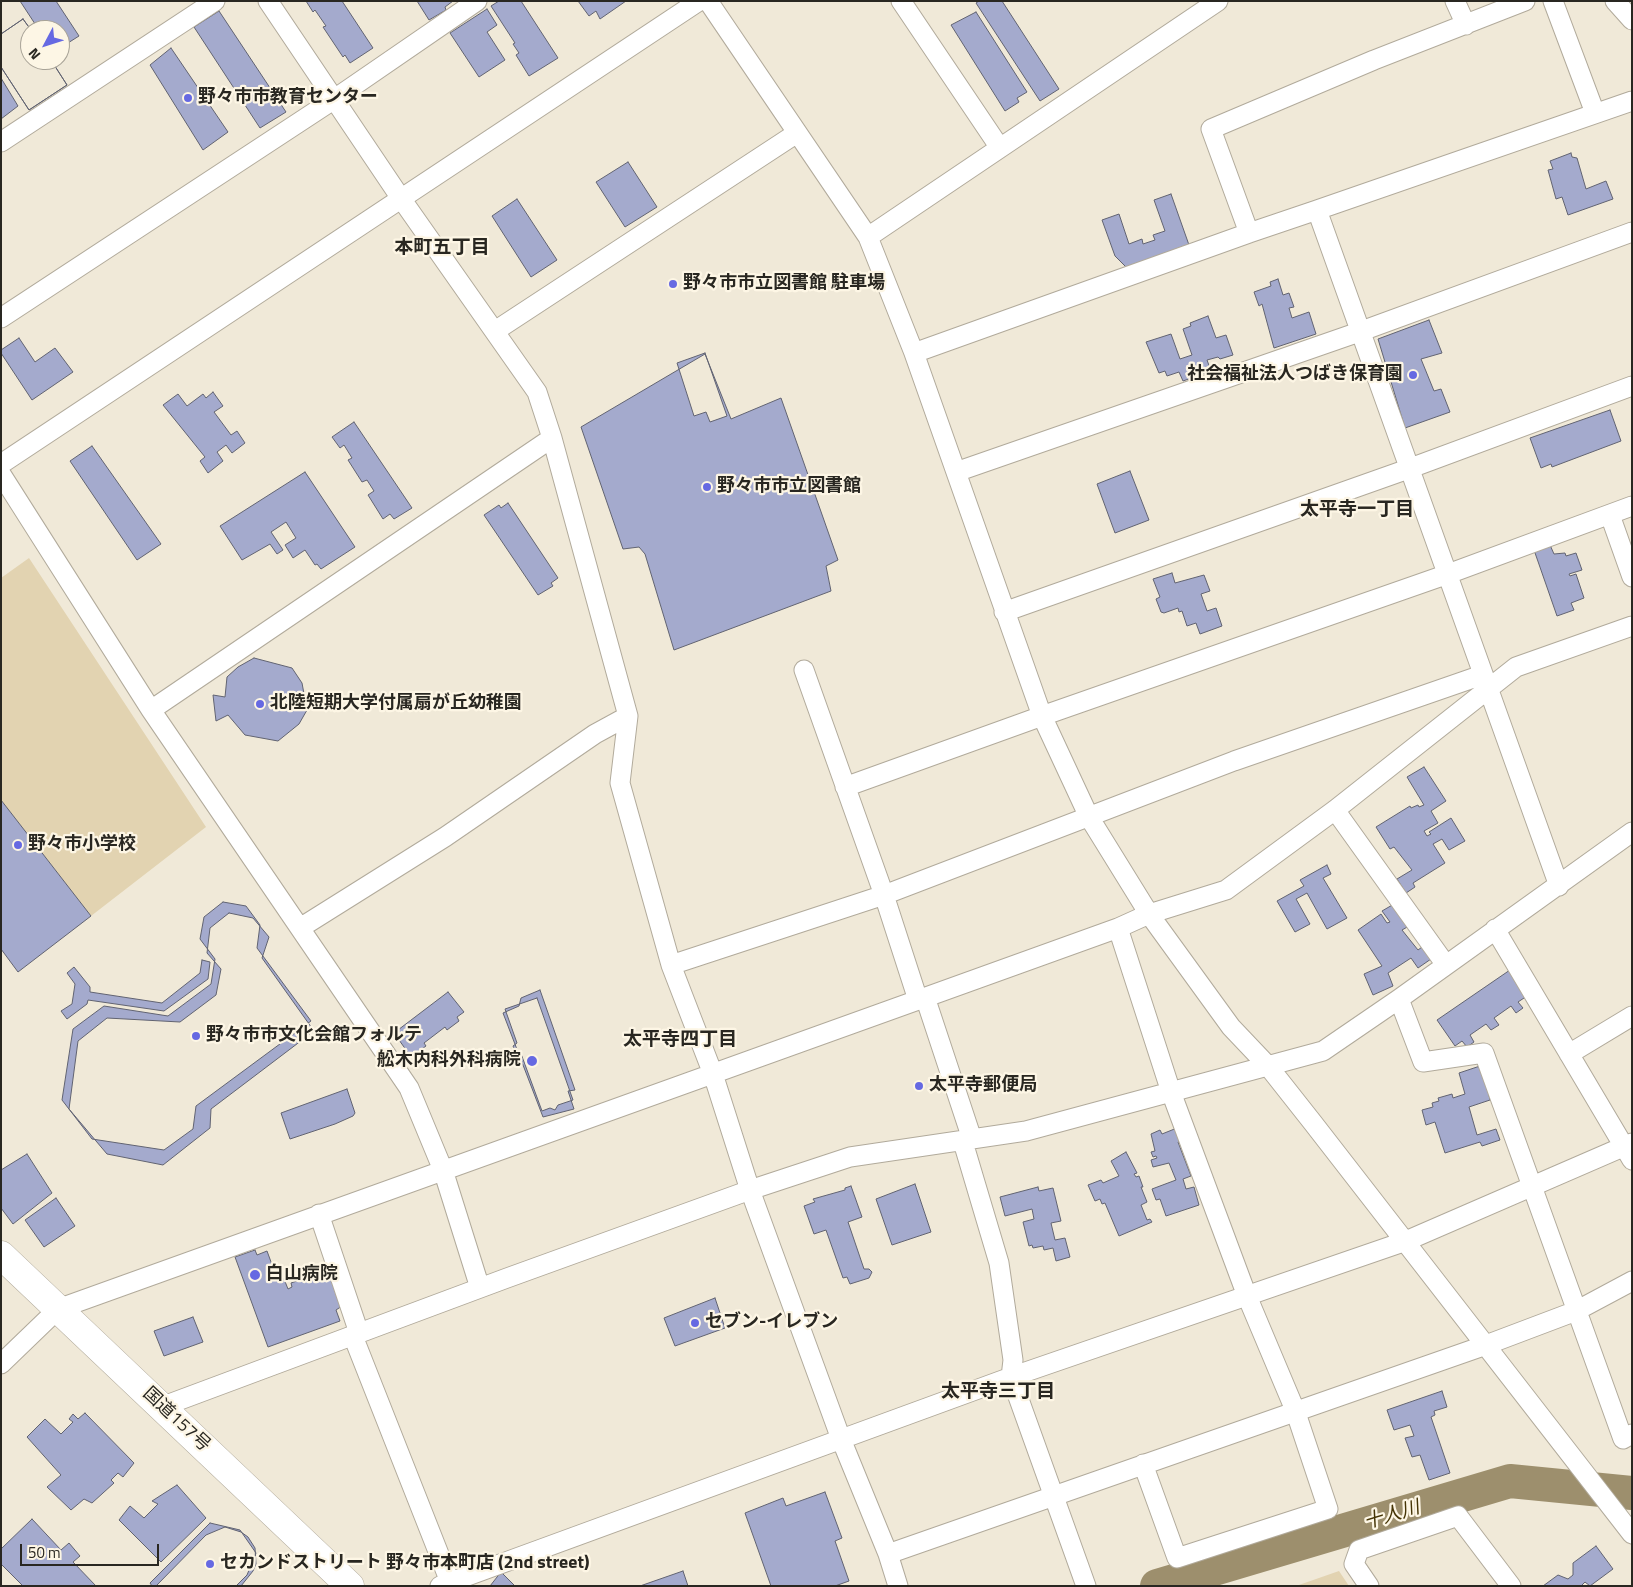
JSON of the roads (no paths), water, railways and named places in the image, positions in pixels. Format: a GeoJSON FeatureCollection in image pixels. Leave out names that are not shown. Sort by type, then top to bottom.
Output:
{"type":"FeatureCollection","features":[{"type":"Feature","properties":{"kind":"highway","name":"国道157号"},"geometry":{"type":"LineString","coordinates":[[1,1254],[346,1584]]}},
{"type":"Feature","properties":{"kind":"street"},"geometry":{"type":"LineString","coordinates":[[1,142],[215,1]]}},
{"type":"Feature","properties":{"kind":"street"},"geometry":{"type":"LineString","coordinates":[[268,1],[400,198],[495,331],[512,360],[537,392],[552,438],[628,716],[620,784],[671,965],[713,1074],[750,1190],[840,1439],[888,1554],[898,1586]]}},
{"type":"Feature","properties":{"kind":"street"},"geometry":{"type":"LineString","coordinates":[[1,318],[333,100],[477,1]]}},
{"type":"Feature","properties":{"kind":"street"},"geometry":{"type":"LineString","coordinates":[[1,464],[699,1]]}},
{"type":"Feature","properties":{"kind":"street"},"geometry":{"type":"LineString","coordinates":[[708,1],[868,237],[914,354],[1042,716],[1089,817],[1149,914],[1231,1027],[1268,1066],[1632,1534]]}},
{"type":"Feature","properties":{"kind":"street"},"geometry":{"type":"LineString","coordinates":[[901,1],[1000,148]]}},
{"type":"Feature","properties":{"kind":"street"},"geometry":{"type":"LineString","coordinates":[[868,237],[1218,1]]}},
{"type":"Feature","properties":{"kind":"street"},"geometry":{"type":"LineString","coordinates":[[1455,1],[1466,24]]}},
{"type":"Feature","properties":{"kind":"street"},"geometry":{"type":"LineString","coordinates":[[1249,233],[1211,129],[1374,60],[1525,1]]}},
{"type":"Feature","properties":{"kind":"street"},"geometry":{"type":"LineString","coordinates":[[1553,1],[1595,113]]}},
{"type":"Feature","properties":{"kind":"street"},"geometry":{"type":"LineString","coordinates":[[1615,1],[1632,20]]}},
{"type":"Feature","properties":{"kind":"street"},"geometry":{"type":"LineString","coordinates":[[914,354],[1249,233],[1632,101]]}},
{"type":"Feature","properties":{"kind":"street"},"geometry":{"type":"LineString","coordinates":[[495,331],[797,133]]}},
{"type":"Feature","properties":{"kind":"street"},"geometry":{"type":"LineString","coordinates":[[1317,210],[1558,886]]}},
{"type":"Feature","properties":{"kind":"street"},"geometry":{"type":"LineString","coordinates":[[956,472],[1359,332],[1632,232]]}},
{"type":"Feature","properties":{"kind":"street"},"geometry":{"type":"LineString","coordinates":[[1004,612],[1408,469],[1632,386]]}},
{"type":"Feature","properties":{"kind":"street"},"geometry":{"type":"LineString","coordinates":[[151,710],[552,438]]}},
{"type":"Feature","properties":{"kind":"street"},"geometry":{"type":"LineString","coordinates":[[1,474],[151,710],[409,1088],[443,1170],[480,1288]]}},
{"type":"Feature","properties":{"kind":"street"},"geometry":{"type":"LineString","coordinates":[[845,787],[1448,574],[1632,506]]}},
{"type":"Feature","properties":{"kind":"street"},"geometry":{"type":"LineString","coordinates":[[1610,514],[1632,577]]}},
{"type":"Feature","properties":{"kind":"street"},"geometry":{"type":"LineString","coordinates":[[671,965],[884,895],[1234,760],[1485,682],[1516,667],[1632,626]]}},
{"type":"Feature","properties":{"kind":"street"},"geometry":{"type":"LineString","coordinates":[[804,670],[921,999],[967,1141],[999,1263],[1013,1360],[1011,1377],[1086,1586]]}},
{"type":"Feature","properties":{"kind":"street"},"geometry":{"type":"LineString","coordinates":[[1,1364],[58,1308],[1118,928],[1149,914],[1226,890],[1335,810],[1485,682]]}},
{"type":"Feature","properties":{"kind":"street"},"geometry":{"type":"LineString","coordinates":[[300,928],[445,838],[595,734],[628,716]]}},
{"type":"Feature","properties":{"kind":"street"},"geometry":{"type":"LineString","coordinates":[[1335,810],[1446,965]]}},
{"type":"Feature","properties":{"kind":"street"},"geometry":{"type":"LineString","coordinates":[[161,1406],[750,1190],[850,1157],[967,1141],[1026,1130],[1323,1051],[1399,999],[1632,832]]}},
{"type":"Feature","properties":{"kind":"street"},"geometry":{"type":"LineString","coordinates":[[1118,928],[1171,1092],[1247,1296],[1295,1410],[1328,1510],[1177,1558],[1143,1464]]}},
{"type":"Feature","properties":{"kind":"street"},"geometry":{"type":"LineString","coordinates":[[318,1214],[356,1335],[445,1584],[1011,1377],[1406,1241],[1533,1185],[1629,1150],[1569,1054],[1495,929]]}},
{"type":"Feature","properties":{"kind":"street"},"geometry":{"type":"LineString","coordinates":[[1399,999],[1423,1062],[1484,1053],[1623,1439],[1632,1434]]}},
{"type":"Feature","properties":{"kind":"street"},"geometry":{"type":"LineString","coordinates":[[1569,1054],[1632,1016]]}},
{"type":"Feature","properties":{"kind":"street"},"geometry":{"type":"LineString","coordinates":[[888,1554],[1295,1410],[1486,1345],[1576,1311],[1632,1282]]}},
{"type":"Feature","properties":{"kind":"street"},"geometry":{"type":"LineString","coordinates":[[1369,1586],[1354,1564],[1359,1550],[1458,1516],[1511,1586]]}},
{"type":"Feature","properties":{"kind":"waterway","name":"十人川"},"geometry":{"type":"LineString","coordinates":[[1157,1586],[1510,1481],[1632,1493]]}},
{"type":"Feature","properties":{"kind":"place","name":"野々市市教育センター"},"geometry":{"type":"Point","coordinates":[188,98]}},
{"type":"Feature","properties":{"kind":"place","name":"野々市市立図書館 駐車場"},"geometry":{"type":"Point","coordinates":[673,284]}},
{"type":"Feature","properties":{"kind":"place","name":"社会福祉法人つばき保育園"},"geometry":{"type":"Point","coordinates":[1413,375]}},
{"type":"Feature","properties":{"kind":"place","name":"野々市市立図書館"},"geometry":{"type":"Point","coordinates":[707,487]}},
{"type":"Feature","properties":{"kind":"place","name":"北陸短期大学付属扇が丘幼稚園"},"geometry":{"type":"Point","coordinates":[260,704]}},
{"type":"Feature","properties":{"kind":"place","name":"野々市小学校"},"geometry":{"type":"Point","coordinates":[18,845]}},
{"type":"Feature","properties":{"kind":"place","name":"野々市市文化会館フォルテ"},"geometry":{"type":"Point","coordinates":[196,1036]}},
{"type":"Feature","properties":{"kind":"place","name":"舩木内科外科病院"},"geometry":{"type":"Point","coordinates":[532,1061]}},
{"type":"Feature","properties":{"kind":"place","name":"太平寺郵便局"},"geometry":{"type":"Point","coordinates":[919,1086]}},
{"type":"Feature","properties":{"kind":"place","name":"白山病院"},"geometry":{"type":"Point","coordinates":[255,1275]}},
{"type":"Feature","properties":{"kind":"place","name":"セブン-イレブン"},"geometry":{"type":"Point","coordinates":[695,1323]}},
{"type":"Feature","properties":{"kind":"place","name":"セカンドストリート 野々市本町店 (2nd street)"},"geometry":{"type":"Point","coordinates":[210,1564]}},
{"type":"Feature","properties":{"kind":"district","name":"本町五丁目"},"geometry":{"type":"Point","coordinates":[442,248]}},
{"type":"Feature","properties":{"kind":"district","name":"太平寺一丁目"},"geometry":{"type":"Point","coordinates":[1357,510]}},
{"type":"Feature","properties":{"kind":"district","name":"太平寺四丁目"},"geometry":{"type":"Point","coordinates":[680,1040]}},
{"type":"Feature","properties":{"kind":"district","name":"太平寺三丁目"},"geometry":{"type":"Point","coordinates":[998,1392]}}]}
